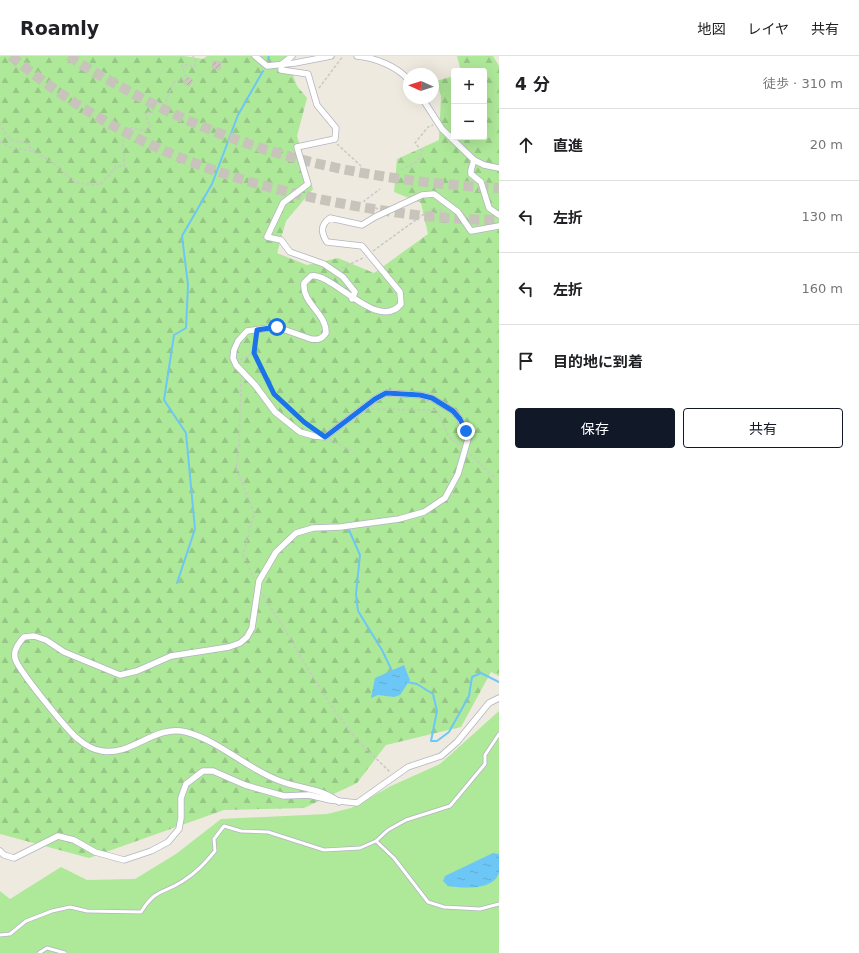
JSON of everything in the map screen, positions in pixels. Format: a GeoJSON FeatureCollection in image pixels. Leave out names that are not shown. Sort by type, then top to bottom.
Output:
{"type":"FeatureCollection","features":[{"type":"Feature","properties":{"kind":"street"},"geometry":{"type":"LineString","coordinates":[[255,56],[267,66],[331,56]]}},
{"type":"Feature","properties":{"kind":"street"},"geometry":{"type":"LineString","coordinates":[[292,56],[282,64],[281,70],[308,74],[318,105],[336,128],[335,139],[297,147],[308,184],[283,203],[267,237],[281,240],[290,252],[324,264],[343,277],[355,292],[352,299]]}},
{"type":"Feature","properties":{"kind":"street"},"geometry":{"type":"LineString","coordinates":[[357,56],[373,59],[391,66],[403,74]]}},
{"type":"Feature","properties":{"kind":"street"},"geometry":{"type":"LineString","coordinates":[[426,104],[438,124],[474,160],[484,165],[499,168]]}},
{"type":"Feature","properties":{"kind":"street"},"geometry":{"type":"LineString","coordinates":[[474,160],[470,170],[472,174],[481,182],[489,208],[499,215]]}},
{"type":"Feature","properties":{"kind":"street"},"geometry":{"type":"LineString","coordinates":[[340,802],[330,794],[280,781],[248,766],[208,742],[187,732],[163,732],[118,751],[103,751],[90,747],[77,739],[24,674],[15,658],[16,648],[24,637],[34,636],[46,640],[64,652],[120,675],[138,671],[172,656],[229,647],[243,640],[252,628],[259,581],[276,552],[296,533],[313,528],[340,527],[399,519],[424,512],[445,498],[458,474],[468,439],[460,419],[453,411],[432,398],[420,395],[386,393],[362,408],[325,437],[314,436],[300,432],[275,412],[235,362],[234,350],[238,341],[247,331],[277,327],[311,339],[317,340],[323,337],[326,332],[324,321],[304,293],[304,283],[311,276],[326,279],[352,299],[370,308],[391,310],[401,304],[400,292],[362,246],[327,242],[322,236],[323,224],[330,218],[336,218],[362,225],[422,194],[434,194],[458,212],[471,232],[499,226]]}},
{"type":"Feature","properties":{"kind":"street"},"geometry":{"type":"LineString","coordinates":[[0,851],[4,855],[14,858],[58,836],[74,840],[95,852],[124,860],[151,851],[168,842],[179,829],[181,818],[181,798],[186,784],[203,771],[213,771],[245,784],[284,796],[310,796],[340,802],[357,803],[408,767],[441,756],[457,742],[488,703],[499,698]]}},
{"type":"Feature","properties":{"kind":"lane"},"geometry":{"type":"LineString","coordinates":[[0,935],[10,934],[26,921],[52,911],[70,907],[87,911],[141,912],[155,895],[182,882],[199,870],[215,851],[214,839],[224,826],[240,831],[268,832],[324,850],[360,848],[376,841],[388,830],[406,820],[450,806],[484,764],[485,755],[499,734]]}},
{"type":"Feature","properties":{"kind":"lane"},"geometry":{"type":"LineString","coordinates":[[376,841],[394,858],[428,902],[444,907],[480,909],[499,904]]}},
{"type":"Feature","properties":{"kind":"lane"},"geometry":{"type":"LineString","coordinates":[[38,953],[47,948],[65,953]]}},
{"type":"Feature","properties":{"kind":"path"},"geometry":{"type":"LineString","coordinates":[[0,123],[4,132],[11,140],[26,143],[35,152],[52,162],[75,182],[91,185],[101,184],[116,167],[124,166],[122,142],[124,135],[131,128],[147,131],[150,127],[145,113],[153,113],[150,105],[151,100],[162,104],[166,101],[174,82],[186,77],[182,66],[184,64],[194,67],[196,63],[192,56]]}},
{"type":"Feature","properties":{"kind":"path"},"geometry":{"type":"LineString","coordinates":[[314,94],[343,56]]}},
{"type":"Feature","properties":{"kind":"path"},"geometry":{"type":"LineString","coordinates":[[401,170],[418,161],[422,151],[416,143],[428,127],[438,124]]}},
{"type":"Feature","properties":{"kind":"path"},"geometry":{"type":"LineString","coordinates":[[332,140],[361,166]]}},
{"type":"Feature","properties":{"kind":"path"},"geometry":{"type":"LineString","coordinates":[[0,142],[9,147],[35,152]]}},
{"type":"Feature","properties":{"kind":"path"},"geometry":{"type":"LineString","coordinates":[[380,189],[364,200],[367,204],[385,212]]}},
{"type":"Feature","properties":{"kind":"path"},"geometry":{"type":"LineString","coordinates":[[334,271],[357,262],[431,209],[458,212]]}},
{"type":"Feature","properties":{"kind":"path"},"geometry":{"type":"LineString","coordinates":[[257,330],[254,353],[274,394],[304,422],[325,437],[353,452]]}},
{"type":"Feature","properties":{"kind":"path"},"geometry":{"type":"LineString","coordinates":[[235,362],[254,353]]}},
{"type":"Feature","properties":{"kind":"path"},"geometry":{"type":"LineString","coordinates":[[241,371],[240,446],[236,468],[254,513],[244,555],[258,586],[292,639],[299,655],[354,735],[394,776]]}},
{"type":"Feature","properties":{"kind":"path"},"geometry":{"type":"LineString","coordinates":[[362,408],[437,410],[449,437],[465,449],[494,478]]}},
{"type":"Feature","properties":{"kind":"green space"},"geometry":{"type":"Polygon","coordinates":[[[0,56],[184,56],[203,59],[207,56],[286,56],[297,86],[307,98],[297,136],[313,189],[286,221],[277,253],[307,265],[338,258],[374,273],[428,234],[421,203],[394,192],[397,159],[439,140],[441,96],[439,90],[439,80],[451,77],[451,140],[487,140],[487,68],[460,68],[457,56],[493,56],[499,66],[499,676],[491,672],[461,727],[386,745],[357,783],[304,808],[224,810],[89,858],[0,834],[0,56]]]}},
{"type":"Feature","properties":{"kind":"green space"},"geometry":{"type":"Polygon","coordinates":[[[499,711],[499,953],[0,953],[0,891],[10,899],[61,867],[87,880],[135,879],[176,854],[221,819],[327,814],[351,808],[391,786],[440,764],[499,711]]]}},
{"type":"Feature","properties":{"kind":"water"},"geometry":{"type":"Polygon","coordinates":[[[404,665],[410,680],[400,695],[394,697],[378,695],[371,698],[375,678],[404,665]]]}},
{"type":"Feature","properties":{"kind":"water"},"geometry":{"type":"Polygon","coordinates":[[[493,853],[499,854],[499,873],[496,879],[490,883],[484,886],[469,888],[448,886],[443,881],[445,876],[493,853]]]}},
{"type":"Feature","properties":{"kind":"building"},"geometry":{"type":"Polygon","coordinates":[[[213,61],[221,62],[220,70],[212,68],[213,61]]]}},
{"type":"Feature","properties":{"kind":"building"},"geometry":{"type":"Polygon","coordinates":[[[188,77],[193,80],[189,86],[183,83],[188,77]]]}},
{"type":"Feature","properties":{"kind":"waterway"},"geometry":{"type":"LineString","coordinates":[[177,583],[195,529],[186,433],[164,400],[174,335],[186,328],[188,285],[182,236],[212,184],[238,115],[263,71]]}},
{"type":"Feature","properties":{"kind":"waterway"},"geometry":{"type":"LineString","coordinates":[[349,530],[360,555],[356,594],[358,611],[382,650],[393,673]]}},
{"type":"Feature","properties":{"kind":"waterway"},"geometry":{"type":"LineString","coordinates":[[407,682],[417,684],[433,694],[437,711],[431,741],[437,741],[449,732],[469,696],[472,677],[481,673],[499,682]]}},
{"type":"Feature","properties":{"kind":"tunnel"},"geometry":{"type":"LineString","coordinates":[[11,56],[48,85],[86,110],[125,132],[206,168],[293,193],[359,207],[439,217],[499,220]]}},
{"type":"Feature","properties":{"kind":"tunnel"},"geometry":{"type":"LineString","coordinates":[[69,56],[134,94],[178,116],[266,150],[356,172],[450,185],[499,188]]}},
{"type":"Feature","properties":{"kind":"route"},"geometry":{"type":"LineString","coordinates":[[277,327],[262,328],[257,330],[254,353],[274,394],[304,422],[325,437],[375,399],[386,393],[420,395],[432,398],[453,411],[460,419],[466,431]]}}]}
